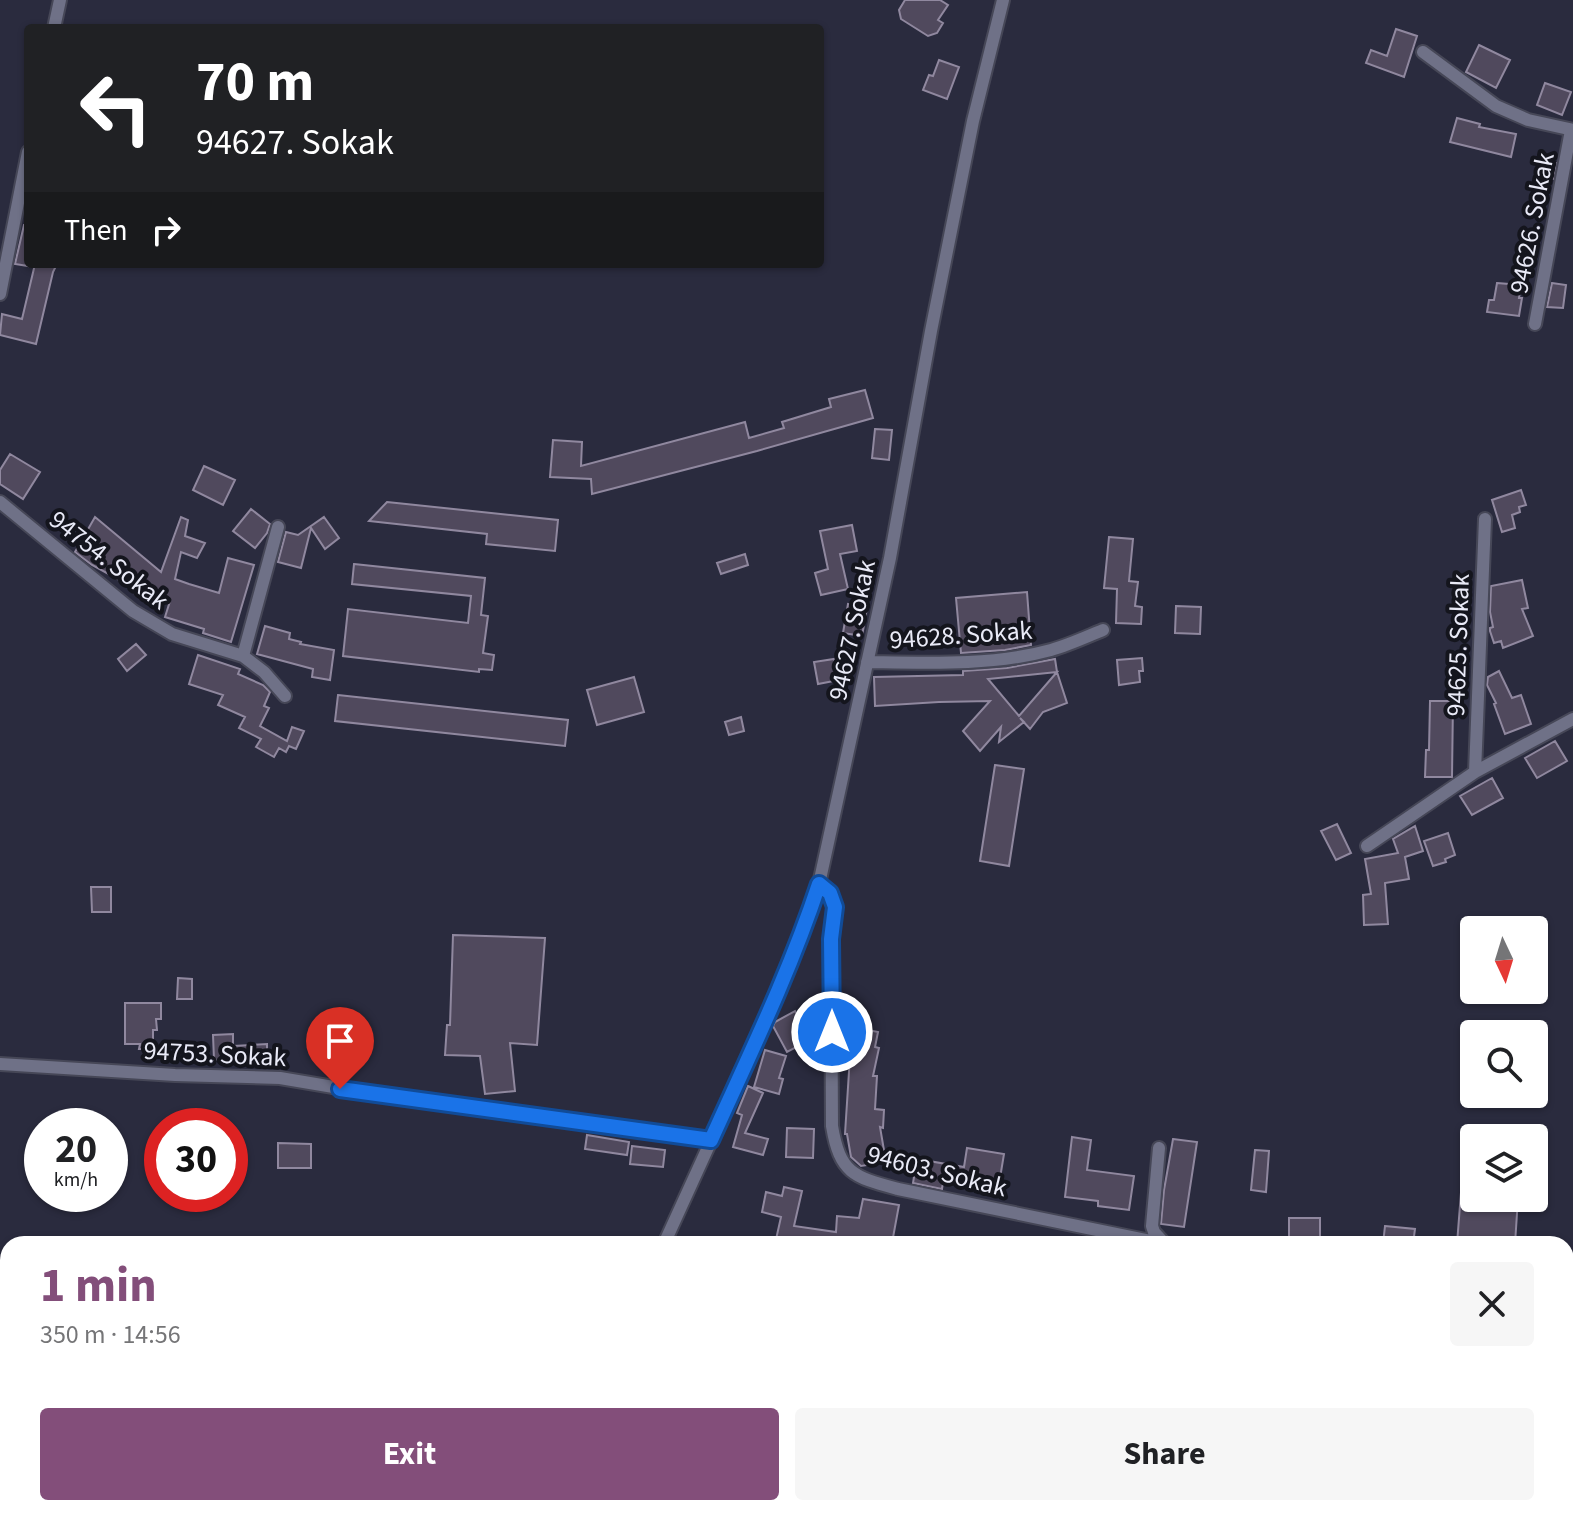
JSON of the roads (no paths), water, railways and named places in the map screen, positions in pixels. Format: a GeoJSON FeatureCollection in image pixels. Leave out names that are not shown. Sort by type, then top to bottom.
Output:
{"type":"FeatureCollection","features":[{"type":"Feature","properties":{"kind":"street"},"geometry":{"type":"LineString","coordinates":[[55,24],[60,0]]}},
{"type":"Feature","properties":{"kind":"street","name":"94627. Sokak"},"geometry":{"type":"LineString","coordinates":[[668,1236],[772,1007],[819,884],[890,558],[967,151],[1003,0]]}},
{"type":"Feature","properties":{"kind":"street","name":"94626. Sokak"},"geometry":{"type":"LineString","coordinates":[[1423,52],[1496,106],[1528,120],[1572,130],[1535,324]]}},
{"type":"Feature","properties":{"kind":"street"},"geometry":{"type":"LineString","coordinates":[[0,294],[24,172]]}},
{"type":"Feature","properties":{"kind":"street","name":"94754. Sokak"},"geometry":{"type":"LineString","coordinates":[[0,502],[153,624],[180,637],[243,656],[264,672],[285,696]]}},
{"type":"Feature","properties":{"kind":"street","name":"94625. Sokak"},"geometry":{"type":"LineString","coordinates":[[1475,772],[1485,519]]}},
{"type":"Feature","properties":{"kind":"street"},"geometry":{"type":"LineString","coordinates":[[243,656],[278,527]]}},
{"type":"Feature","properties":{"kind":"street","name":"94628. Sokak"},"geometry":{"type":"LineString","coordinates":[[867,662],[945,663],[1010,657],[1047,651],[1103,630]]}},
{"type":"Feature","properties":{"kind":"street"},"geometry":{"type":"LineString","coordinates":[[1367,846],[1475,772],[1573,719]]}},
{"type":"Feature","properties":{"kind":"street","name":"94603. Sokak"},"geometry":{"type":"LineString","coordinates":[[819,884],[830,893],[835,907],[831,939],[832,1126],[845,1165],[860,1177],[898,1189],[1126,1236]]}},
{"type":"Feature","properties":{"kind":"street","name":"94753. Sokak"},"geometry":{"type":"LineString","coordinates":[[0,1064],[280,1078],[381,1095],[711,1140]]}},
{"type":"Feature","properties":{"kind":"street"},"geometry":{"type":"LineString","coordinates":[[1158,1236],[1152,1226],[1159,1148]]}}]}
